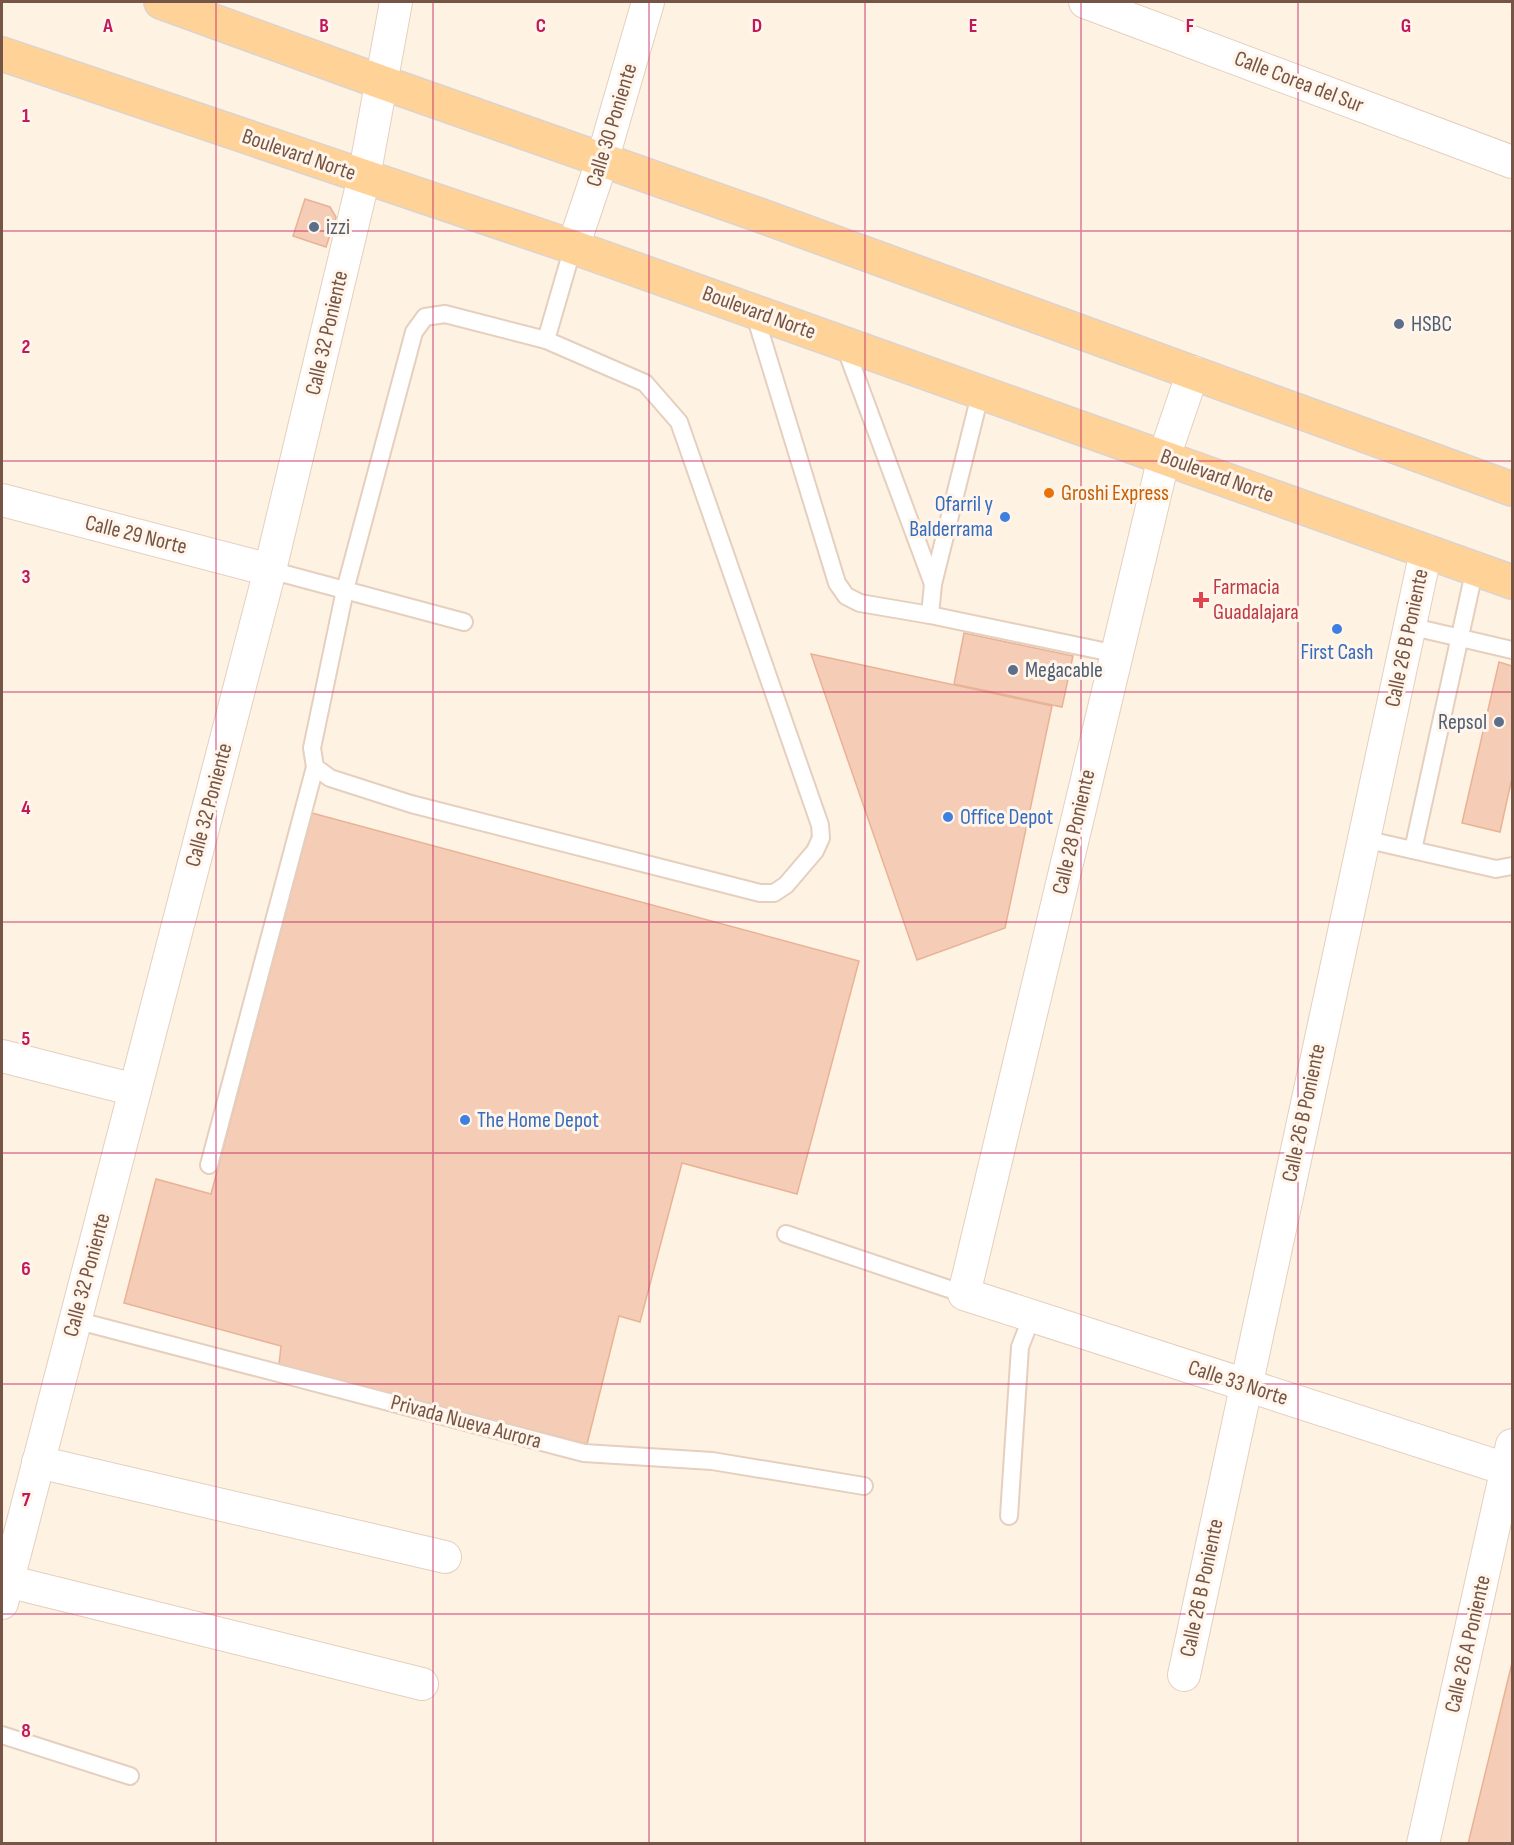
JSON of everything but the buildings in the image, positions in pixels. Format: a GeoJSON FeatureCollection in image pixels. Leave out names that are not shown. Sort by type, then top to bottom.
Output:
{"type":"FeatureCollection","features":[{"type":"Feature","properties":{"kind":"main road"},"geometry":{"type":"LineString","coordinates":[[161,2],[602,161],[759,215],[1512,489]]}},
{"type":"Feature","properties":{"kind":"main road","name":"Boulevard Norte"},"geometry":{"type":"LineString","coordinates":[[2,54],[573,247],[1512,582]]}},
{"type":"Feature","properties":{"kind":"street","name":"Calle 32 Poniente"},"geometry":{"type":"LineString","coordinates":[[4,1592],[270,570],[364,177],[396,2]]}},
{"type":"Feature","properties":{"kind":"street","name":"Calle 30 Poniente"},"geometry":{"type":"LineString","coordinates":[[573,247],[602,161],[648,2]]}},
{"type":"Feature","properties":{"kind":"street","name":"Calle Corea del Sur"},"geometry":{"type":"LineString","coordinates":[[1084,2],[1512,162]]}},
{"type":"Feature","properties":{"kind":"street","name":"Calle 28 Poniente"},"geometry":{"type":"LineString","coordinates":[[964,1294],[1164,457],[1192,372]]}},
{"type":"Feature","properties":{"kind":"street","name":"Calle 29 Norte"},"geometry":{"type":"LineString","coordinates":[[2,500],[270,570]]}},
{"type":"Feature","properties":{"kind":"street","name":"Calle 26 B Poniente"},"geometry":{"type":"LineString","coordinates":[[1184,1675],[1426,551]]}},
{"type":"Feature","properties":{"kind":"street"},"geometry":{"type":"LineString","coordinates":[[2,1056],[135,1090]]}},
{"type":"Feature","properties":{"kind":"street","name":"Calle 33 Norte"},"geometry":{"type":"LineString","coordinates":[[964,1294],[1246,1385],[1511,1462]]}},
{"type":"Feature","properties":{"kind":"street"},"geometry":{"type":"LineString","coordinates":[[38,1462],[445,1557]]}},
{"type":"Feature","properties":{"kind":"street","name":"Calle 26 A Poniente"},"geometry":{"type":"LineString","coordinates":[[1423,1844],[1511,1462]]}},
{"type":"Feature","properties":{"kind":"street"},"geometry":{"type":"LineString","coordinates":[[4,1592],[422,1684]]}},
{"type":"Feature","properties":{"kind":"lane"},"geometry":{"type":"LineString","coordinates":[[546,339],[573,247]]}},
{"type":"Feature","properties":{"kind":"lane"},"geometry":{"type":"LineString","coordinates":[[754,312],[837,583],[846,596],[860,603],[930,615],[1117,654]]}},
{"type":"Feature","properties":{"kind":"lane"},"geometry":{"type":"LineString","coordinates":[[209,1165],[315,766],[312,748],[345,590],[414,332],[425,317],[445,314],[546,339],[645,383],[679,422],[820,825],[821,838],[815,851],[786,885],[774,893],[760,893],[411,804],[330,778],[315,766]]}},
{"type":"Feature","properties":{"kind":"lane"},"geometry":{"type":"LineString","coordinates":[[844,344],[933,584]]}},
{"type":"Feature","properties":{"kind":"lane"},"geometry":{"type":"LineString","coordinates":[[930,615],[933,584],[981,391]]}},
{"type":"Feature","properties":{"kind":"lane"},"geometry":{"type":"LineString","coordinates":[[1413,850],[1475,568]]}},
{"type":"Feature","properties":{"kind":"lane"},"geometry":{"type":"LineString","coordinates":[[270,570],[464,622]]}},
{"type":"Feature","properties":{"kind":"lane"},"geometry":{"type":"LineString","coordinates":[[1409,626],[1512,650]]}},
{"type":"Feature","properties":{"kind":"lane"},"geometry":{"type":"LineString","coordinates":[[1364,839],[1496,869],[1512,866]]}},
{"type":"Feature","properties":{"kind":"lane"},"geometry":{"type":"LineString","coordinates":[[786,1234],[964,1294]]}},
{"type":"Feature","properties":{"kind":"lane"},"geometry":{"type":"LineString","coordinates":[[1009,1516],[1020,1347],[1032,1316]]}},
{"type":"Feature","properties":{"kind":"lane","name":"Privada Nueva Aurora"},"geometry":{"type":"LineString","coordinates":[[75,1320],[584,1453],[712,1461],[864,1486]]}},
{"type":"Feature","properties":{"kind":"lane"},"geometry":{"type":"LineString","coordinates":[[2,1734],[130,1776]]}},
{"type":"Feature","properties":{"kind":"place","name":"izzi"},"geometry":{"type":"Point","coordinates":[314,227]}},
{"type":"Feature","properties":{"kind":"place","name":"HSBC"},"geometry":{"type":"Point","coordinates":[1399,324]}},
{"type":"Feature","properties":{"kind":"place","name":"Groshi Express"},"geometry":{"type":"Point","coordinates":[1049,493]}},
{"type":"Feature","properties":{"kind":"place","name":"Ofarril y Balderrama"},"geometry":{"type":"Point","coordinates":[1005,517]}},
{"type":"Feature","properties":{"kind":"place","name":"Farmacia Guadalajara"},"geometry":{"type":"Point","coordinates":[1201,600]}},
{"type":"Feature","properties":{"kind":"place","name":"First Cash"},"geometry":{"type":"Point","coordinates":[1337,629]}},
{"type":"Feature","properties":{"kind":"place","name":"Megacable"},"geometry":{"type":"Point","coordinates":[1013,670]}},
{"type":"Feature","properties":{"kind":"place","name":"Repsol"},"geometry":{"type":"Point","coordinates":[1499,722]}},
{"type":"Feature","properties":{"kind":"place","name":"Office Depot"},"geometry":{"type":"Point","coordinates":[948,817]}},
{"type":"Feature","properties":{"kind":"place","name":"The Home Depot"},"geometry":{"type":"Point","coordinates":[465,1120]}}]}
